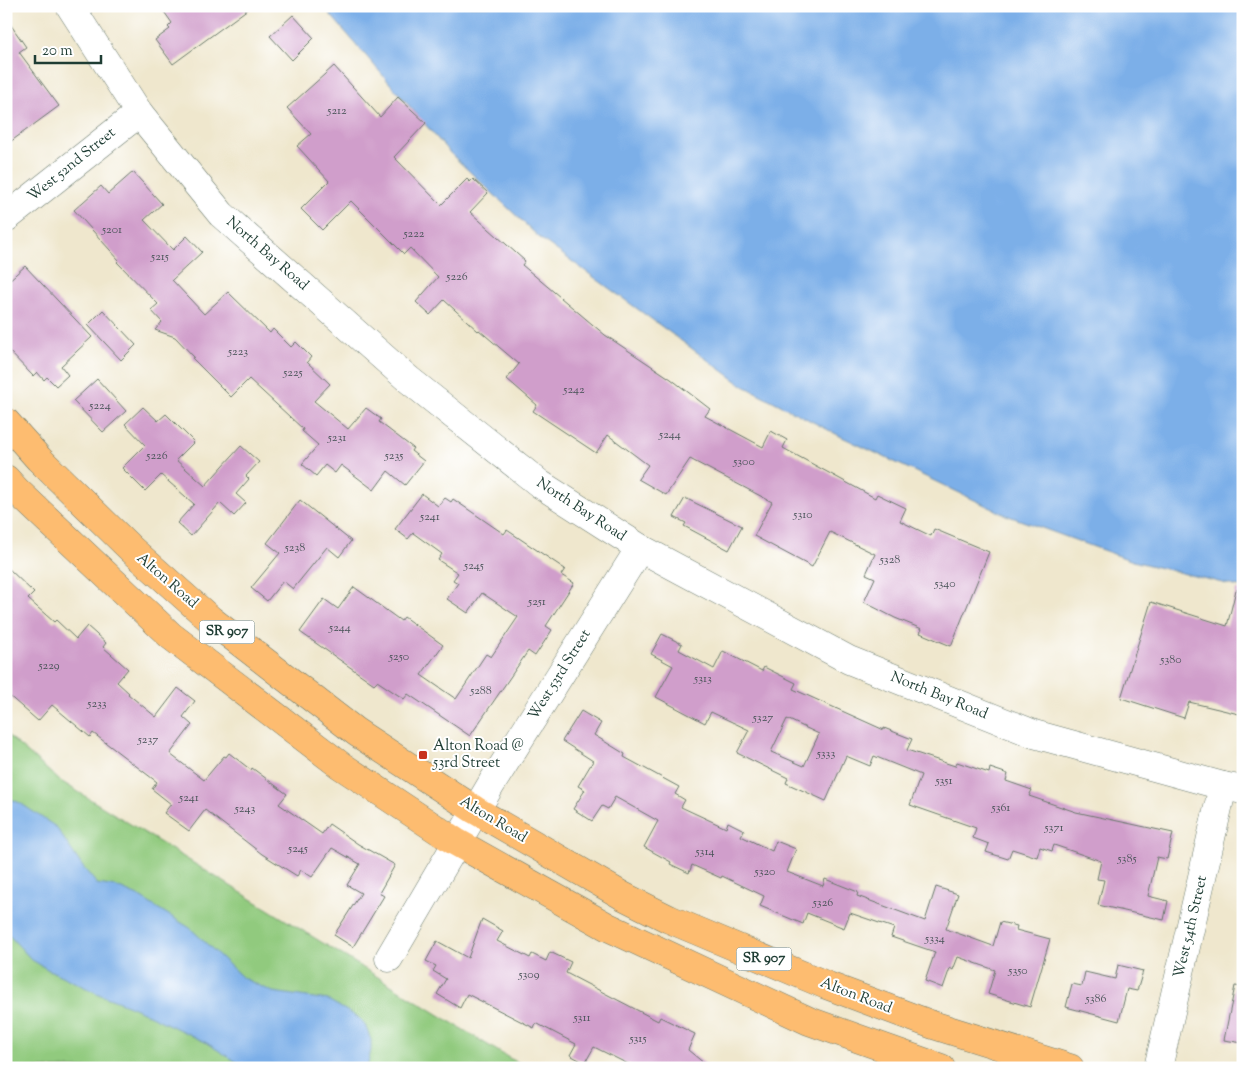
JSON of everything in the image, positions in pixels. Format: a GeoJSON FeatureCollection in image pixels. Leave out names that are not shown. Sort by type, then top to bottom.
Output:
{"type":"FeatureCollection","features":[{"type":"Feature","properties":{"kind":"main road","name":"Alton Road"},"geometry":{"type":"LineString","coordinates":[[6,422],[39,459],[131,549],[211,620],[356,732],[475,810],[623,896],[669,919],[826,985],[932,1025],[1070,1068]]}},
{"type":"Feature","properties":{"kind":"main road","name":"SR 907"},"geometry":{"type":"LineString","coordinates":[[6,479],[171,636],[340,765],[456,842],[616,931],[809,1021],[941,1068]]}},
{"type":"Feature","properties":{"kind":"street","name":"North Bay Road"},"geometry":{"type":"LineString","coordinates":[[70,6],[139,112],[221,214],[408,379],[540,484],[640,548],[849,660],[1034,734],[1233,788]]}},
{"type":"Feature","properties":{"kind":"street","name":"West 52nd Street"},"geometry":{"type":"LineString","coordinates":[[6,218],[139,112]]}},
{"type":"Feature","properties":{"kind":"street","name":"West 53rd Street"},"geometry":{"type":"LineString","coordinates":[[388,958],[475,810],[640,548]]}},
{"type":"Feature","properties":{"kind":"street","name":"West 54th Street"},"geometry":{"type":"LineString","coordinates":[[1158,1068],[1233,788]]}},
{"type":"Feature","properties":{"kind":"green space"},"geometry":{"type":"Polygon","coordinates":[[[6,734],[59,780],[509,1058],[530,1068],[6,1068],[6,734]]]}},
{"type":"Feature","properties":{"kind":"water"},"geometry":{"type":"Polygon","coordinates":[[[323,6],[1243,6],[1243,588],[1133,561],[1006,515],[840,436],[742,385],[540,238],[450,153],[323,6]]]}},
{"type":"Feature","properties":{"kind":"water"},"geometry":{"type":"Polygon","coordinates":[[[6,797],[20,803],[56,827],[82,866],[97,884],[117,887],[138,896],[190,928],[243,978],[273,992],[328,1000],[359,1018],[365,1025],[371,1040],[367,1068],[246,1068],[205,1042],[132,1007],[101,995],[32,960],[6,932],[6,797]]]}},
{"type":"Feature","properties":{"kind":"building"},"geometry":{"type":"Polygon","coordinates":[[[160,6],[252,6],[173,64],[155,40],[170,29],[168,27],[172,23],[160,6]]]}},
{"type":"Feature","properties":{"kind":"building"},"geometry":{"type":"Polygon","coordinates":[[[293,15],[314,38],[292,60],[270,36],[293,15]]]}},
{"type":"Feature","properties":{"kind":"building"},"geometry":{"type":"Polygon","coordinates":[[[6,18],[26,47],[19,52],[59,106],[6,145],[6,99],[13,94],[6,84],[6,18]]]}},
{"type":"Feature","properties":{"kind":"building"},"geometry":{"type":"Polygon","coordinates":[[[334,66],[380,117],[398,97],[426,123],[394,157],[441,205],[467,179],[470,182],[473,179],[488,193],[470,212],[525,261],[522,265],[605,335],[671,379],[710,409],[705,416],[763,447],[771,431],[787,440],[783,448],[875,498],[877,494],[906,508],[900,521],[931,536],[934,529],[989,552],[951,646],[920,633],[922,629],[864,602],[875,578],[866,574],[875,554],[830,532],[812,567],[754,536],[772,502],[690,459],[666,495],[638,479],[648,465],[608,435],[596,453],[533,411],[537,405],[507,379],[519,364],[478,331],[444,300],[430,315],[416,302],[438,277],[410,248],[404,254],[351,201],[322,230],[301,209],[329,181],[297,146],[311,134],[287,108],[334,66]]]}},
{"type":"Feature","properties":{"kind":"building"},"geometry":{"type":"Polygon","coordinates":[[[133,172],[162,204],[144,220],[173,250],[187,236],[202,252],[172,280],[204,314],[228,292],[270,333],[273,329],[291,347],[296,342],[311,357],[307,362],[330,384],[314,401],[348,429],[366,408],[381,419],[379,422],[413,448],[411,451],[424,461],[405,485],[388,471],[374,490],[341,465],[335,473],[325,465],[316,476],[302,464],[318,445],[249,379],[231,397],[192,358],[194,357],[175,337],[155,330],[162,322],[151,310],[158,304],[117,262],[119,260],[74,210],[101,186],[108,194],[133,172]]]}},
{"type":"Feature","properties":{"kind":"building"},"geometry":{"type":"Polygon","coordinates":[[[25,266],[92,337],[61,366],[68,375],[56,386],[47,377],[44,380],[37,372],[33,376],[6,348],[6,283],[25,266]]]}},
{"type":"Feature","properties":{"kind":"building"},"geometry":{"type":"Polygon","coordinates":[[[103,310],[136,345],[121,360],[88,325],[103,310]]]}},
{"type":"Feature","properties":{"kind":"building"},"geometry":{"type":"Polygon","coordinates":[[[97,379],[126,411],[103,432],[73,401],[97,379]]]}},
{"type":"Feature","properties":{"kind":"building"},"geometry":{"type":"Polygon","coordinates":[[[143,407],[158,421],[166,414],[194,442],[176,460],[205,486],[241,446],[259,462],[246,476],[249,479],[236,494],[246,503],[234,516],[220,503],[191,536],[177,523],[194,504],[161,475],[145,491],[122,468],[145,445],[125,424],[143,407]]]}},
{"type":"Feature","properties":{"kind":"building"},"geometry":{"type":"Polygon","coordinates":[[[422,494],[438,506],[445,498],[451,502],[453,499],[504,534],[507,530],[565,569],[561,575],[574,583],[546,626],[552,630],[535,656],[528,651],[470,736],[408,694],[404,699],[377,681],[374,684],[300,632],[324,599],[338,609],[354,587],[401,621],[404,617],[443,645],[421,675],[456,699],[486,654],[491,657],[518,617],[482,593],[468,613],[447,599],[458,583],[453,580],[458,573],[438,560],[442,554],[413,533],[408,539],[395,529],[422,494]]]}},
{"type":"Feature","properties":{"kind":"building"},"geometry":{"type":"Polygon","coordinates":[[[685,498],[742,526],[729,550],[684,526],[686,523],[674,517],[685,498]]]}},
{"type":"Feature","properties":{"kind":"building"},"geometry":{"type":"Polygon","coordinates":[[[300,500],[351,541],[339,557],[327,547],[293,589],[283,581],[267,601],[251,588],[280,553],[267,543],[300,500]]]}},
{"type":"Feature","properties":{"kind":"building"},"geometry":{"type":"Polygon","coordinates":[[[6,566],[34,593],[28,599],[54,622],[56,620],[76,639],[87,626],[106,643],[103,647],[128,669],[117,682],[128,694],[156,717],[178,688],[195,701],[183,717],[192,725],[170,754],[204,780],[224,756],[226,757],[229,753],[287,794],[279,804],[322,834],[329,824],[358,844],[395,865],[379,893],[384,896],[353,947],[334,935],[361,893],[347,885],[360,864],[332,848],[312,877],[301,870],[297,876],[262,854],[205,810],[189,831],[164,813],[171,804],[152,789],[157,782],[93,733],[90,737],[52,705],[38,721],[6,693],[6,566]]]}},
{"type":"Feature","properties":{"kind":"building"},"geometry":{"type":"Polygon","coordinates":[[[1236,590],[1243,590],[1243,715],[1189,702],[1184,718],[1121,698],[1151,602],[1227,626],[1236,590]]]}},
{"type":"Feature","properties":{"kind":"building"},"geometry":{"type":"Polygon","coordinates":[[[662,634],[682,644],[679,650],[714,669],[723,651],[762,671],[764,667],[796,683],[793,689],[884,730],[884,728],[912,739],[907,750],[955,766],[957,762],[989,773],[990,768],[1008,774],[1006,781],[1032,790],[1029,796],[1076,812],[1173,833],[1167,859],[1157,857],[1148,896],[1168,901],[1164,920],[1098,905],[1104,880],[1097,879],[1101,861],[1054,845],[1052,851],[1040,847],[1037,857],[1012,849],[1008,859],[986,852],[989,844],[973,838],[976,828],[910,805],[921,775],[874,756],[870,766],[846,756],[826,801],[786,783],[788,778],[737,753],[749,730],[711,712],[705,723],[656,697],[673,666],[651,654],[662,634]],[[787,719],[771,752],[804,766],[819,734],[787,719]]]}},
{"type":"Feature","properties":{"kind":"building"},"geometry":{"type":"Polygon","coordinates":[[[581,711],[601,723],[594,735],[625,754],[624,757],[679,787],[675,794],[685,800],[681,807],[726,828],[728,822],[744,830],[741,836],[772,851],[776,841],[796,849],[787,872],[823,886],[825,879],[858,892],[857,896],[925,921],[936,887],[958,894],[946,929],[993,946],[1000,922],[1017,926],[1016,930],[1050,939],[1030,1007],[988,994],[995,970],[958,957],[953,970],[950,968],[943,988],[925,981],[935,952],[891,937],[894,928],[850,913],[844,928],[807,913],[803,924],[760,906],[764,896],[722,876],[721,878],[692,865],[689,873],[670,864],[671,862],[644,847],[658,821],[615,797],[608,809],[602,806],[592,821],[573,809],[585,790],[578,786],[593,761],[562,741],[581,711]]]}},
{"type":"Feature","properties":{"kind":"building"},"geometry":{"type":"Polygon","coordinates":[[[482,919],[503,931],[497,941],[530,958],[532,954],[546,961],[550,952],[571,962],[566,973],[658,1021],[660,1017],[695,1034],[688,1050],[710,1068],[636,1068],[594,1047],[585,1063],[570,1055],[576,1044],[536,1023],[534,1028],[467,994],[460,1008],[437,994],[446,979],[433,971],[436,966],[426,961],[437,941],[468,958],[482,919]]]}},
{"type":"Feature","properties":{"kind":"building"},"geometry":{"type":"Polygon","coordinates":[[[1118,965],[1143,971],[1137,991],[1127,989],[1119,1021],[1066,1007],[1072,984],[1082,986],[1085,972],[1115,979],[1118,965]]]}},
{"type":"Feature","properties":{"kind":"building"},"geometry":{"type":"Polygon","coordinates":[[[1235,986],[1243,987],[1243,1043],[1224,1040],[1235,986]]]}},
{"type":"Feature","properties":{"kind":"place","name":"Alton Road @ 53rd Street"},"geometry":{"type":"Point","coordinates":[423,755]}}]}
